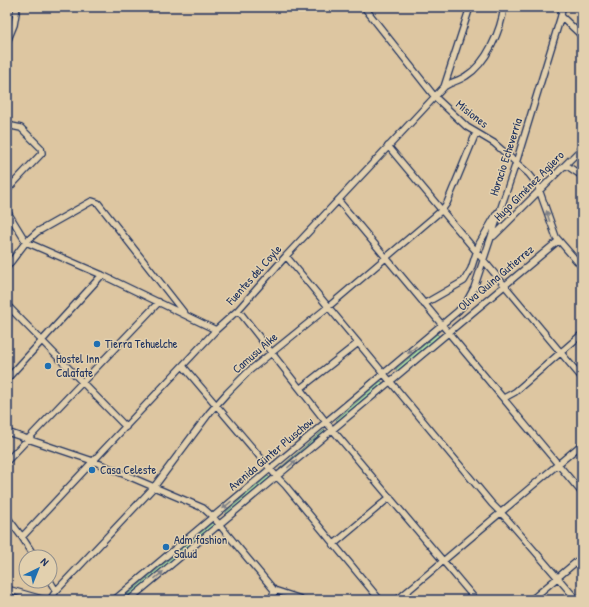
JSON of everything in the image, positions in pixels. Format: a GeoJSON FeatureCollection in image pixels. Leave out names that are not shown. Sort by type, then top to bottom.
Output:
{"type":"FeatureCollection","features":[{"type":"Feature","properties":{"kind":"street"},"geometry":{"type":"LineString","coordinates":[[7,42],[14,25],[17,7]]}},
{"type":"Feature","properties":{"kind":"street","name":"Misiones"},"geometry":{"type":"LineString","coordinates":[[364,7],[434,97],[467,127],[494,143],[529,174],[540,190],[558,241]]}},
{"type":"Feature","properties":{"kind":"street"},"geometry":{"type":"LineString","coordinates":[[444,88],[470,7]]}},
{"type":"Feature","properties":{"kind":"street","name":"Fuentes del Coyle"},"geometry":{"type":"LineString","coordinates":[[22,537],[216,330],[238,310],[286,256],[434,97],[446,85],[466,76],[473,71],[498,33],[504,7]]}},
{"type":"Feature","properties":{"kind":"street","name":"Horacio Echeverría"},"geometry":{"type":"LineString","coordinates":[[442,325],[467,301],[474,288],[516,163],[561,16],[562,7]]}},
{"type":"Feature","properties":{"kind":"street"},"geometry":{"type":"LineString","coordinates":[[561,16],[582,36]]}},
{"type":"Feature","properties":{"kind":"street"},"geometry":{"type":"LineString","coordinates":[[7,125],[21,128],[41,148],[42,153],[7,190]]}},
{"type":"Feature","properties":{"kind":"street","name":"Camusu Aike"},"geometry":{"type":"LineString","coordinates":[[50,600],[56,591],[154,487],[216,404],[249,371],[328,307],[442,210],[447,203],[476,133]]}},
{"type":"Feature","properties":{"kind":"street"},"geometry":{"type":"LineString","coordinates":[[388,146],[582,378]]}},
{"type":"Feature","properties":{"kind":"street","name":"Hugo Giménez Agüero"},"geometry":{"type":"LineString","coordinates":[[491,240],[582,148]]}},
{"type":"Feature","properties":{"kind":"street"},"geometry":{"type":"LineString","coordinates":[[566,165],[582,176]]}},
{"type":"Feature","properties":{"kind":"street"},"geometry":{"type":"LineString","coordinates":[[338,200],[582,493]]}},
{"type":"Feature","properties":{"kind":"street"},"geometry":{"type":"LineString","coordinates":[[7,267],[26,242],[43,227],[89,201],[92,201],[98,203],[185,314]]}},
{"type":"Feature","properties":{"kind":"street"},"geometry":{"type":"LineString","coordinates":[[424,304],[464,281],[471,269],[482,238],[501,208]]}},
{"type":"Feature","properties":{"kind":"street"},"geometry":{"type":"LineString","coordinates":[[7,210],[26,242],[102,274],[216,330]]}},
{"type":"Feature","properties":{"kind":"street"},"geometry":{"type":"LineString","coordinates":[[558,241],[582,267]]}},
{"type":"Feature","properties":{"kind":"street","name":"Oliva Quina Gutierrez"},"geometry":{"type":"LineString","coordinates":[[449,333],[558,241]]}},
{"type":"Feature","properties":{"kind":"street"},"geometry":{"type":"LineString","coordinates":[[286,256],[500,513],[577,600]]}},
{"type":"Feature","properties":{"kind":"street"},"geometry":{"type":"LineString","coordinates":[[8,375],[102,274]]}},
{"type":"Feature","properties":{"kind":"street"},"geometry":{"type":"LineString","coordinates":[[7,461],[159,302]]}},
{"type":"Feature","properties":{"kind":"street"},"geometry":{"type":"LineString","coordinates":[[7,305],[126,427]]}},
{"type":"Feature","properties":{"kind":"street"},"geometry":{"type":"LineString","coordinates":[[238,310],[301,388],[326,422],[476,600]]}},
{"type":"Feature","properties":{"kind":"street","name":"Avenida Günter Pluschow"},"geometry":{"type":"LineString","coordinates":[[114,600],[442,325]]}},
{"type":"Feature","properties":{"kind":"street","name":"Avenida Günter Pluschow"},"geometry":{"type":"LineString","coordinates":[[129,600],[449,333]]}},
{"type":"Feature","properties":{"kind":"street"},"geometry":{"type":"LineString","coordinates":[[504,398],[515,392],[582,334]]}},
{"type":"Feature","properties":{"kind":"street"},"geometry":{"type":"LineString","coordinates":[[301,388],[358,343]]}},
{"type":"Feature","properties":{"kind":"street"},"geometry":{"type":"LineString","coordinates":[[183,366],[285,485],[380,600]]}},
{"type":"Feature","properties":{"kind":"street"},"geometry":{"type":"LineString","coordinates":[[7,432],[94,461],[203,508],[213,517],[274,590],[304,600]]}},
{"type":"Feature","properties":{"kind":"street"},"geometry":{"type":"LineString","coordinates":[[397,600],[582,444]]}},
{"type":"Feature","properties":{"kind":"street"},"geometry":{"type":"LineString","coordinates":[[333,544],[390,497]]}},
{"type":"Feature","properties":{"kind":"street"},"geometry":{"type":"LineString","coordinates":[[7,517],[30,549]]}},
{"type":"Feature","properties":{"kind":"street"},"geometry":{"type":"LineString","coordinates":[[531,600],[582,557]]}},
{"type":"Feature","properties":{"kind":"street"},"geometry":{"type":"LineString","coordinates":[[7,589],[45,600]]}},
{"type":"Feature","properties":{"kind":"street"},"geometry":{"type":"LineString","coordinates":[[272,600],[274,590]]}},
{"type":"Feature","properties":{"kind":"street"},"geometry":{"type":"LineString","coordinates":[[7,598],[16,600]]}},
{"type":"Feature","properties":{"kind":"green space"},"geometry":{"type":"Polygon","coordinates":[[[7,7],[13,7],[13,13],[7,34],[7,7]]]}},
{"type":"Feature","properties":{"kind":"green space"},"geometry":{"type":"Polygon","coordinates":[[[437,334],[439,336],[398,371],[396,370],[396,369],[437,334]]]}},
{"type":"Feature","properties":{"kind":"green space"},"geometry":{"type":"Polygon","coordinates":[[[381,381],[383,383],[338,421],[336,420],[337,419],[381,381]]]}},
{"type":"Feature","properties":{"kind":"green space"},"geometry":{"type":"Polygon","coordinates":[[[324,430],[326,432],[281,469],[279,469],[324,430]]]}},
{"type":"Feature","properties":{"kind":"green space"},"geometry":{"type":"Polygon","coordinates":[[[268,476],[270,478],[227,514],[226,513],[226,512],[268,476]]]}},
{"type":"Feature","properties":{"kind":"green space"},"geometry":{"type":"Polygon","coordinates":[[[212,523],[214,525],[125,600],[121,600],[212,523]]]}},
{"type":"Feature","properties":{"kind":"place","name":"Tierra Tehuelche"},"geometry":{"type":"Point","coordinates":[97,344]}},
{"type":"Feature","properties":{"kind":"place","name":"Hostel Inn Calafate"},"geometry":{"type":"Point","coordinates":[48,366]}},
{"type":"Feature","properties":{"kind":"place","name":"Casa Celeste"},"geometry":{"type":"Point","coordinates":[92,470]}},
{"type":"Feature","properties":{"kind":"place","name":"Adm fashion Salud"},"geometry":{"type":"Point","coordinates":[166,547]}}]}
